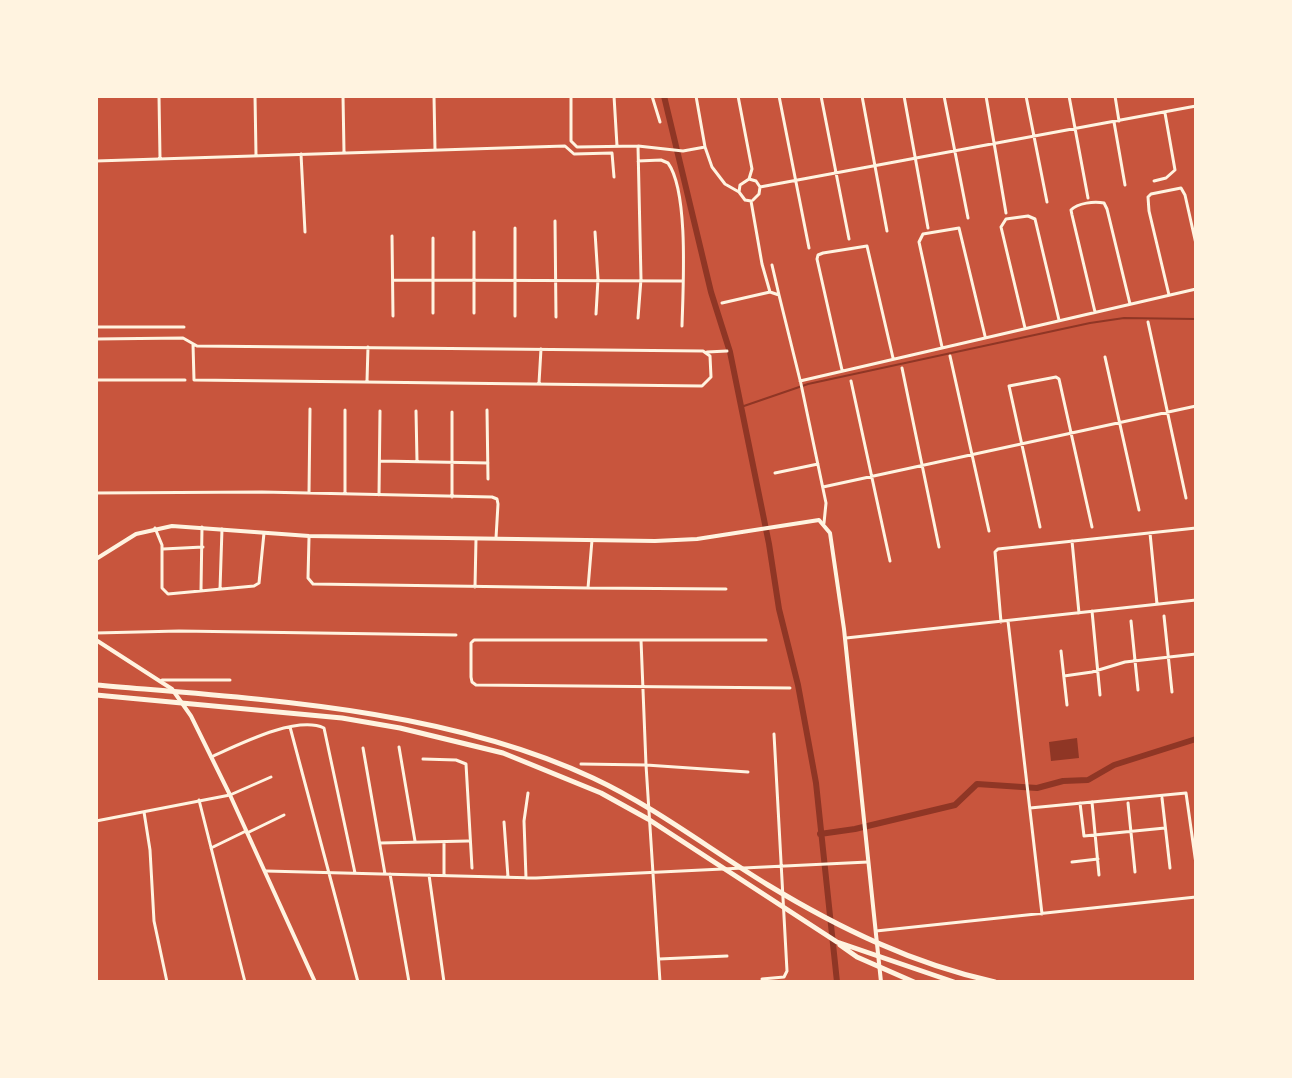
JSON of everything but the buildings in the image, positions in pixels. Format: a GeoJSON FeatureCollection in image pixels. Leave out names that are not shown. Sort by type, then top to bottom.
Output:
{"type":"FeatureCollection","features":[{"type":"Feature","properties":{"kind":"highway"},"geometry":{"type":"LineString","coordinates":[[96,685],[344,709],[448,728],[505,743],[615,789],[836,925],[902,955],[995,982]]}},
{"type":"Feature","properties":{"kind":"highway"},"geometry":{"type":"LineString","coordinates":[[96,695],[342,718],[503,753],[566,777],[636,812],[857,957],[914,982]]}},
{"type":"Feature","properties":{"kind":"highway"},"geometry":{"type":"LineString","coordinates":[[837,942],[954,982]]}},
{"type":"Feature","properties":{"kind":"main road"},"geometry":{"type":"LineString","coordinates":[[96,559],[127,539],[155,528],[202,527],[309,536],[685,540],[813,520],[824,523],[830,533],[845,639],[881,982]]}},
{"type":"Feature","properties":{"kind":"main road"},"geometry":{"type":"LineString","coordinates":[[96,640],[172,689],[191,716],[315,982]]}},
{"type":"Feature","properties":{"kind":"street"},"geometry":{"type":"LineString","coordinates":[[159,96],[160,158]]}},
{"type":"Feature","properties":{"kind":"street"},"geometry":{"type":"LineString","coordinates":[[255,96],[256,155]]}},
{"type":"Feature","properties":{"kind":"street"},"geometry":{"type":"LineString","coordinates":[[343,96],[344,152]]}},
{"type":"Feature","properties":{"kind":"street"},"geometry":{"type":"LineString","coordinates":[[434,96],[435,150]]}},
{"type":"Feature","properties":{"kind":"street"},"geometry":{"type":"LineString","coordinates":[[571,96],[573,145],[638,146],[683,151],[705,147]]}},
{"type":"Feature","properties":{"kind":"street"},"geometry":{"type":"LineString","coordinates":[[614,96],[617,146]]}},
{"type":"Feature","properties":{"kind":"street"},"geometry":{"type":"LineString","coordinates":[[652,96],[660,122]]}},
{"type":"Feature","properties":{"kind":"street"},"geometry":{"type":"LineString","coordinates":[[696,96],[705,147],[712,167],[725,184],[739,192],[745,200],[751,201],[757,197],[760,187]]}},
{"type":"Feature","properties":{"kind":"street"},"geometry":{"type":"LineString","coordinates":[[738,96],[752,169],[749,179],[740,185],[739,192]]}},
{"type":"Feature","properties":{"kind":"street"},"geometry":{"type":"LineString","coordinates":[[779,96],[809,248]]}},
{"type":"Feature","properties":{"kind":"street"},"geometry":{"type":"LineString","coordinates":[[821,96],[849,239]]}},
{"type":"Feature","properties":{"kind":"street"},"geometry":{"type":"LineString","coordinates":[[862,96],[887,231]]}},
{"type":"Feature","properties":{"kind":"street"},"geometry":{"type":"LineString","coordinates":[[904,96],[928,228]]}},
{"type":"Feature","properties":{"kind":"street"},"geometry":{"type":"LineString","coordinates":[[944,96],[968,218]]}},
{"type":"Feature","properties":{"kind":"street"},"geometry":{"type":"LineString","coordinates":[[986,96],[1006,213]]}},
{"type":"Feature","properties":{"kind":"street"},"geometry":{"type":"LineString","coordinates":[[1026,96],[1047,202]]}},
{"type":"Feature","properties":{"kind":"street"},"geometry":{"type":"LineString","coordinates":[[1069,96],[1088,198]]}},
{"type":"Feature","properties":{"kind":"street"},"geometry":{"type":"LineString","coordinates":[[1115,96],[1125,185]]}},
{"type":"Feature","properties":{"kind":"street"},"geometry":{"type":"LineString","coordinates":[[760,187],[1196,106]]}},
{"type":"Feature","properties":{"kind":"street"},"geometry":{"type":"LineString","coordinates":[[1154,181],[1166,178],[1175,170],[1165,113]]}},
{"type":"Feature","properties":{"kind":"street"},"geometry":{"type":"LineString","coordinates":[[96,161],[565,146],[574,154],[612,153],[614,177]]}},
{"type":"Feature","properties":{"kind":"street"},"geometry":{"type":"LineString","coordinates":[[638,146],[641,279],[638,318]]}},
{"type":"Feature","properties":{"kind":"street"},"geometry":{"type":"LineString","coordinates":[[301,154],[305,232]]}},
{"type":"Feature","properties":{"kind":"street"},"geometry":{"type":"LineString","coordinates":[[638,161],[661,160],[672,169],[680,209],[682,326]]}},
{"type":"Feature","properties":{"kind":"street"},"geometry":{"type":"LineString","coordinates":[[749,179],[756,181],[760,187]]}},
{"type":"Feature","properties":{"kind":"street"},"geometry":{"type":"LineString","coordinates":[[1169,295],[1148,203],[1151,194],[1181,188],[1184,191],[1196,244]]}},
{"type":"Feature","properties":{"kind":"street"},"geometry":{"type":"LineString","coordinates":[[751,201],[770,292]]}},
{"type":"Feature","properties":{"kind":"street"},"geometry":{"type":"LineString","coordinates":[[1095,312],[1071,210],[1076,206],[1104,203],[1130,304]]}},
{"type":"Feature","properties":{"kind":"street"},"geometry":{"type":"LineString","coordinates":[[1025,328],[1001,227],[1006,219],[1031,216],[1035,219],[1059,320]]}},
{"type":"Feature","properties":{"kind":"street"},"geometry":{"type":"LineString","coordinates":[[555,221],[556,317]]}},
{"type":"Feature","properties":{"kind":"street"},"geometry":{"type":"LineString","coordinates":[[515,228],[515,316]]}},
{"type":"Feature","properties":{"kind":"street"},"geometry":{"type":"LineString","coordinates":[[942,347],[919,242],[923,234],[959,228],[985,337]]}},
{"type":"Feature","properties":{"kind":"street"},"geometry":{"type":"LineString","coordinates":[[474,232],[474,313]]}},
{"type":"Feature","properties":{"kind":"street"},"geometry":{"type":"LineString","coordinates":[[595,232],[598,279],[596,314]]}},
{"type":"Feature","properties":{"kind":"street"},"geometry":{"type":"LineString","coordinates":[[392,236],[393,316]]}},
{"type":"Feature","properties":{"kind":"street"},"geometry":{"type":"LineString","coordinates":[[433,238],[433,313]]}},
{"type":"Feature","properties":{"kind":"street"},"geometry":{"type":"LineString","coordinates":[[842,370],[818,255],[843,249],[863,245],[869,250],[893,358]]}},
{"type":"Feature","properties":{"kind":"street"},"geometry":{"type":"LineString","coordinates":[[772,265],[823,487],[826,503],[824,523]]}},
{"type":"Feature","properties":{"kind":"street"},"geometry":{"type":"LineString","coordinates":[[394,280],[683,281]]}},
{"type":"Feature","properties":{"kind":"street"},"geometry":{"type":"LineString","coordinates":[[801,382],[1196,289]]}},
{"type":"Feature","properties":{"kind":"street"},"geometry":{"type":"LineString","coordinates":[[722,303],[770,292],[779,295]]}},
{"type":"Feature","properties":{"kind":"street"},"geometry":{"type":"LineString","coordinates":[[1148,322],[1186,498]]}},
{"type":"Feature","properties":{"kind":"street"},"geometry":{"type":"LineString","coordinates":[[96,327],[184,327]]}},
{"type":"Feature","properties":{"kind":"street"},"geometry":{"type":"LineString","coordinates":[[96,339],[183,338],[193,344],[727,351]]}},
{"type":"Feature","properties":{"kind":"street"},"geometry":{"type":"LineString","coordinates":[[193,344],[194,380],[702,386],[711,377],[707,352]]}},
{"type":"Feature","properties":{"kind":"street"},"geometry":{"type":"LineString","coordinates":[[367,381],[368,347]]}},
{"type":"Feature","properties":{"kind":"street"},"geometry":{"type":"LineString","coordinates":[[539,383],[541,349]]}},
{"type":"Feature","properties":{"kind":"street"},"geometry":{"type":"LineString","coordinates":[[950,356],[989,531]]}},
{"type":"Feature","properties":{"kind":"street"},"geometry":{"type":"LineString","coordinates":[[1105,357],[1139,510]]}},
{"type":"Feature","properties":{"kind":"street"},"geometry":{"type":"LineString","coordinates":[[902,368],[939,547]]}},
{"type":"Feature","properties":{"kind":"street"},"geometry":{"type":"LineString","coordinates":[[1040,527],[1009,386],[1056,377],[1073,432],[1092,527]]}},
{"type":"Feature","properties":{"kind":"street"},"geometry":{"type":"LineString","coordinates":[[96,380],[185,380]]}},
{"type":"Feature","properties":{"kind":"street"},"geometry":{"type":"LineString","coordinates":[[851,381],[890,561]]}},
{"type":"Feature","properties":{"kind":"street"},"geometry":{"type":"LineString","coordinates":[[823,487],[1196,406]]}},
{"type":"Feature","properties":{"kind":"street"},"geometry":{"type":"LineString","coordinates":[[309,493],[310,409]]}},
{"type":"Feature","properties":{"kind":"street"},"geometry":{"type":"LineString","coordinates":[[345,410],[345,494]]}},
{"type":"Feature","properties":{"kind":"street"},"geometry":{"type":"LineString","coordinates":[[487,410],[488,479]]}},
{"type":"Feature","properties":{"kind":"street"},"geometry":{"type":"LineString","coordinates":[[379,495],[380,411]]}},
{"type":"Feature","properties":{"kind":"street"},"geometry":{"type":"LineString","coordinates":[[416,411],[417,461]]}},
{"type":"Feature","properties":{"kind":"street"},"geometry":{"type":"LineString","coordinates":[[452,412],[452,497]]}},
{"type":"Feature","properties":{"kind":"street"},"geometry":{"type":"LineString","coordinates":[[380,461],[488,463]]}},
{"type":"Feature","properties":{"kind":"street"},"geometry":{"type":"LineString","coordinates":[[775,473],[818,464]]}},
{"type":"Feature","properties":{"kind":"street"},"geometry":{"type":"LineString","coordinates":[[96,493],[492,497],[497,499],[496,539]]}},
{"type":"Feature","properties":{"kind":"street"},"geometry":{"type":"LineString","coordinates":[[201,590],[202,527]]}},
{"type":"Feature","properties":{"kind":"street"},"geometry":{"type":"LineString","coordinates":[[155,528],[162,549],[164,591],[168,594],[259,583],[264,533]]}},
{"type":"Feature","properties":{"kind":"street"},"geometry":{"type":"LineString","coordinates":[[1001,622],[996,550],[1196,528]]}},
{"type":"Feature","properties":{"kind":"street"},"geometry":{"type":"LineString","coordinates":[[220,589],[222,529]]}},
{"type":"Feature","properties":{"kind":"street"},"geometry":{"type":"LineString","coordinates":[[1150,533],[1157,604]]}},
{"type":"Feature","properties":{"kind":"street"},"geometry":{"type":"LineString","coordinates":[[309,536],[308,578],[313,584],[726,589]]}},
{"type":"Feature","properties":{"kind":"street"},"geometry":{"type":"LineString","coordinates":[[475,587],[476,539]]}},
{"type":"Feature","properties":{"kind":"street"},"geometry":{"type":"LineString","coordinates":[[588,588],[592,540]]}},
{"type":"Feature","properties":{"kind":"street"},"geometry":{"type":"LineString","coordinates":[[1072,541],[1079,613]]}},
{"type":"Feature","properties":{"kind":"street"},"geometry":{"type":"LineString","coordinates":[[162,549],[203,547]]}},
{"type":"Feature","properties":{"kind":"street"},"geometry":{"type":"LineString","coordinates":[[845,639],[1196,600]]}},
{"type":"Feature","properties":{"kind":"street"},"geometry":{"type":"LineString","coordinates":[[1092,611],[1100,695]]}},
{"type":"Feature","properties":{"kind":"street"},"geometry":{"type":"LineString","coordinates":[[1164,616],[1172,692]]}},
{"type":"Feature","properties":{"kind":"street"},"geometry":{"type":"LineString","coordinates":[[1008,621],[1042,914]]}},
{"type":"Feature","properties":{"kind":"street"},"geometry":{"type":"LineString","coordinates":[[1131,621],[1138,690]]}},
{"type":"Feature","properties":{"kind":"street"},"geometry":{"type":"LineString","coordinates":[[96,633],[179,631],[456,635]]}},
{"type":"Feature","properties":{"kind":"street"},"geometry":{"type":"LineString","coordinates":[[766,640],[474,640],[471,643],[471,677],[476,685],[790,688]]}},
{"type":"Feature","properties":{"kind":"street"},"geometry":{"type":"LineString","coordinates":[[641,640],[660,982]]}},
{"type":"Feature","properties":{"kind":"street"},"geometry":{"type":"LineString","coordinates":[[1061,651],[1067,705]]}},
{"type":"Feature","properties":{"kind":"street"},"geometry":{"type":"LineString","coordinates":[[1064,676],[1135,661],[1196,654]]}},
{"type":"Feature","properties":{"kind":"street"},"geometry":{"type":"LineString","coordinates":[[160,680],[230,680]]}},
{"type":"Feature","properties":{"kind":"street"},"geometry":{"type":"LineString","coordinates":[[211,757],[290,727],[319,725],[324,728],[355,873]]}},
{"type":"Feature","properties":{"kind":"street"},"geometry":{"type":"LineString","coordinates":[[290,727],[358,982]]}},
{"type":"Feature","properties":{"kind":"street"},"geometry":{"type":"LineString","coordinates":[[762,979],[779,979],[787,971],[774,734]]}},
{"type":"Feature","properties":{"kind":"street"},"geometry":{"type":"LineString","coordinates":[[399,747],[415,841]]}},
{"type":"Feature","properties":{"kind":"street"},"geometry":{"type":"LineString","coordinates":[[363,748],[409,982]]}},
{"type":"Feature","properties":{"kind":"street"},"geometry":{"type":"LineString","coordinates":[[423,759],[456,760],[466,764],[472,868]]}},
{"type":"Feature","properties":{"kind":"street"},"geometry":{"type":"LineString","coordinates":[[581,764],[748,772]]}},
{"type":"Feature","properties":{"kind":"street"},"geometry":{"type":"LineString","coordinates":[[96,821],[230,795],[271,777]]}},
{"type":"Feature","properties":{"kind":"street"},"geometry":{"type":"LineString","coordinates":[[526,878],[524,821],[528,793]]}},
{"type":"Feature","properties":{"kind":"street"},"geometry":{"type":"LineString","coordinates":[[1030,808],[1186,793],[1194,825],[1196,864]]}},
{"type":"Feature","properties":{"kind":"street"},"geometry":{"type":"LineString","coordinates":[[1162,798],[1170,868]]}},
{"type":"Feature","properties":{"kind":"street"},"geometry":{"type":"LineString","coordinates":[[199,800],[245,982]]}},
{"type":"Feature","properties":{"kind":"street"},"geometry":{"type":"LineString","coordinates":[[1092,802],[1099,875]]}},
{"type":"Feature","properties":{"kind":"street"},"geometry":{"type":"LineString","coordinates":[[1080,803],[1084,836],[1165,828]]}},
{"type":"Feature","properties":{"kind":"street"},"geometry":{"type":"LineString","coordinates":[[1128,803],[1135,872]]}},
{"type":"Feature","properties":{"kind":"street"},"geometry":{"type":"LineString","coordinates":[[144,812],[150,850],[154,921],[167,982]]}},
{"type":"Feature","properties":{"kind":"street"},"geometry":{"type":"LineString","coordinates":[[211,848],[284,815]]}},
{"type":"Feature","properties":{"kind":"street"},"geometry":{"type":"LineString","coordinates":[[504,822],[508,877]]}},
{"type":"Feature","properties":{"kind":"street"},"geometry":{"type":"LineString","coordinates":[[444,875],[445,841]]}},
{"type":"Feature","properties":{"kind":"street"},"geometry":{"type":"LineString","coordinates":[[380,843],[470,842]]}},
{"type":"Feature","properties":{"kind":"street"},"geometry":{"type":"LineString","coordinates":[[1072,862],[1098,859]]}},
{"type":"Feature","properties":{"kind":"street"},"geometry":{"type":"LineString","coordinates":[[262,871],[526,878],[868,862]]}},
{"type":"Feature","properties":{"kind":"street"},"geometry":{"type":"LineString","coordinates":[[429,874],[444,982]]}},
{"type":"Feature","properties":{"kind":"street"},"geometry":{"type":"LineString","coordinates":[[876,931],[1196,897]]}},
{"type":"Feature","properties":{"kind":"street"},"geometry":{"type":"LineString","coordinates":[[659,959],[727,956]]}},
{"type":"Feature","properties":{"kind":"shaded area"},"geometry":{"type":"Polygon","coordinates":[[[1077,738],[1079,758],[1051,761],[1049,742],[1077,738]]]}},
{"type":"Feature","properties":{"kind":"waterway"},"geometry":{"type":"LineString","coordinates":[[664,96],[711,292],[730,352],[779,609],[798,685],[816,783],[837,982]]}},
{"type":"Feature","properties":{"kind":"waterway"},"geometry":{"type":"LineString","coordinates":[[741,407],[808,384],[1090,323],[1124,318],[1196,319]]}},
{"type":"Feature","properties":{"kind":"waterway"},"geometry":{"type":"LineString","coordinates":[[820,834],[855,829],[955,805],[977,784],[1037,788],[1063,781],[1088,780],[1114,765],[1196,739]]}}]}
